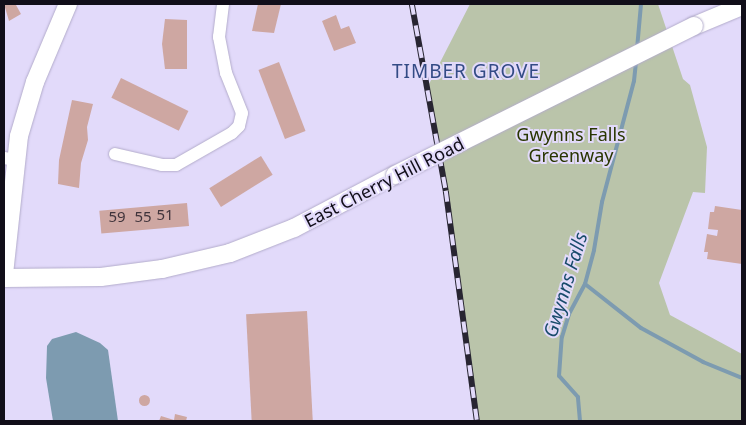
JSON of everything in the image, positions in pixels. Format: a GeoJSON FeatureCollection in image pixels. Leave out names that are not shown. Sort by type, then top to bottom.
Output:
{"type":"FeatureCollection","features":[{"type":"Feature","properties":{"kind":"main road"},"geometry":{"type":"LineString","coordinates":[[4,274],[9,159],[36,82],[68,4]]}},
{"type":"Feature","properties":{"kind":"main road","name":"East Cherry Hill Road"},"geometry":{"type":"LineString","coordinates":[[4,278],[101,277],[162,269],[230,253],[294,228],[395,175],[694,26],[742,6]]}},
{"type":"Feature","properties":{"kind":"street"},"geometry":{"type":"LineString","coordinates":[[115,154],[162,165],[176,165],[232,133],[239,126],[242,113],[226,73],[220,46],[223,4]]}},
{"type":"Feature","properties":{"kind":"green space","name":"Gwynns Falls Greenway"},"geometry":{"type":"Polygon","coordinates":[[[470,4],[658,4],[683,79],[690,85],[707,147],[705,193],[693,192],[659,283],[670,315],[742,354],[742,421],[477,421],[429,84],[470,4]]]}},
{"type":"Feature","properties":{"kind":"water"},"geometry":{"type":"Polygon","coordinates":[[[76,332],[100,343],[108,350],[118,421],[53,421],[46,378],[47,346],[52,339],[76,332]]]}},
{"type":"Feature","properties":{"kind":"building"},"geometry":{"type":"Polygon","coordinates":[[[4,4],[19,4],[16,5],[21,14],[9,21],[4,4]]]}},
{"type":"Feature","properties":{"kind":"building"},"geometry":{"type":"Polygon","coordinates":[[[258,4],[281,4],[274,33],[252,31],[258,4]]]}},
{"type":"Feature","properties":{"kind":"building"},"geometry":{"type":"Polygon","coordinates":[[[336,15],[341,29],[349,26],[356,43],[334,51],[322,21],[336,15]]]}},
{"type":"Feature","properties":{"kind":"building"},"geometry":{"type":"Polygon","coordinates":[[[165,19],[187,20],[187,69],[165,69],[162,44],[165,19]]]}},
{"type":"Feature","properties":{"kind":"building"},"geometry":{"type":"Polygon","coordinates":[[[279,62],[306,131],[285,139],[258,70],[279,62]]]}},
{"type":"Feature","properties":{"kind":"building"},"geometry":{"type":"Polygon","coordinates":[[[121,78],[188,111],[179,131],[111,98],[121,78]]]}},
{"type":"Feature","properties":{"kind":"building"},"geometry":{"type":"Polygon","coordinates":[[[72,100],[93,104],[87,127],[88,140],[81,163],[79,188],[58,184],[59,160],[72,100]]]}},
{"type":"Feature","properties":{"kind":"building"},"geometry":{"type":"Polygon","coordinates":[[[261,156],[273,175],[221,207],[209,188],[261,156]]]}},
{"type":"Feature","properties":{"kind":"building"},"geometry":{"type":"Polygon","coordinates":[[[187,203],[189,226],[101,234],[99,211],[187,203]]]}},
{"type":"Feature","properties":{"kind":"building"},"geometry":{"type":"Polygon","coordinates":[[[715,206],[742,210],[742,264],[707,259],[708,252],[704,252],[707,234],[717,236],[718,230],[708,229],[710,212],[714,212],[715,206]]]}},
{"type":"Feature","properties":{"kind":"building"},"geometry":{"type":"Polygon","coordinates":[[[307,311],[313,421],[252,421],[246,314],[307,311]]]}},
{"type":"Feature","properties":{"kind":"building"},"geometry":{"type":"Polygon","coordinates":[[[142,395],[146,395],[149,400],[148,404],[142,405],[139,402],[139,398],[142,395]]]}},
{"type":"Feature","properties":{"kind":"building"},"geometry":{"type":"Polygon","coordinates":[[[175,414],[187,417],[186,421],[159,421],[161,416],[174,420],[175,414]]]}},
{"type":"Feature","properties":{"kind":"waterway","name":"Gwynns Falls"},"geometry":{"type":"LineString","coordinates":[[637,49],[641,4]]}},
{"type":"Feature","properties":{"kind":"waterway","name":"Gwynns Falls"},"geometry":{"type":"LineString","coordinates":[[580,421],[578,397],[559,376],[562,337],[569,314],[585,284],[594,250],[602,202],[634,81],[636,61]]}},
{"type":"Feature","properties":{"kind":"waterway"},"geometry":{"type":"LineString","coordinates":[[585,284],[641,328],[703,362],[742,378]]}},
{"type":"Feature","properties":{"kind":"railway"},"geometry":{"type":"LineString","coordinates":[[412,4],[446,191],[477,421]]}},
{"type":"Feature","properties":{"kind":"district","name":"TIMBER GROVE"},"geometry":{"type":"Point","coordinates":[466,72]}}]}
